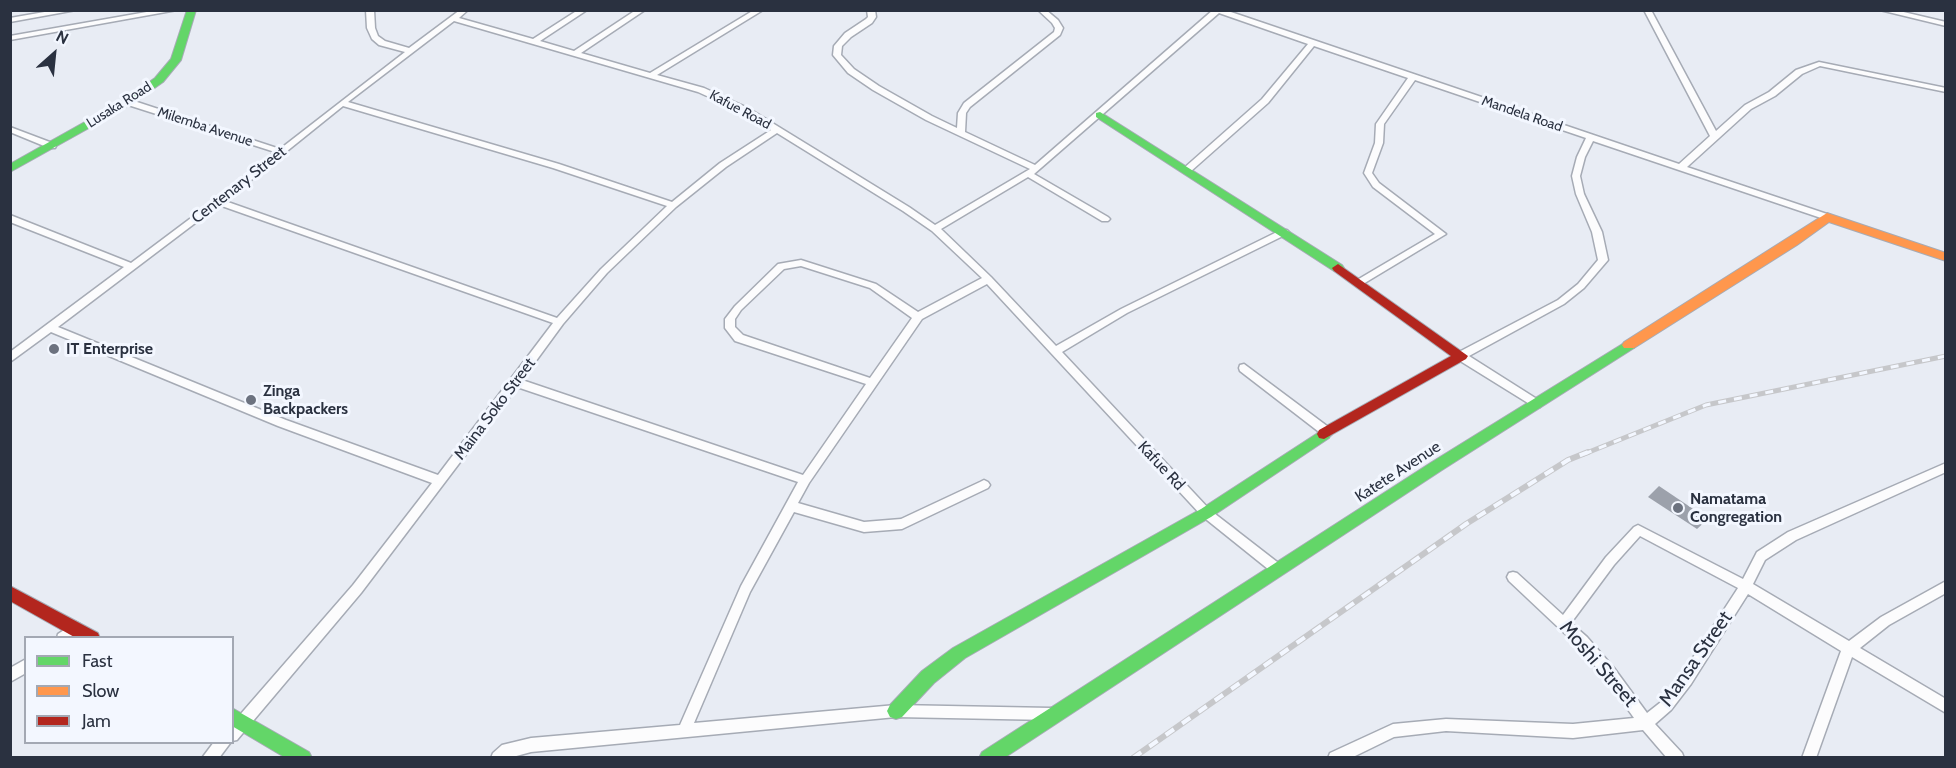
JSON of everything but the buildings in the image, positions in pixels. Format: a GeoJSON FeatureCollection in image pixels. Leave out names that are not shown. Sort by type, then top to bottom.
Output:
{"type":"FeatureCollection","features":[{"type":"Feature","properties":{"kind":"main road","name":"Lusaka Road"},"geometry":{"type":"LineString","coordinates":[[10,169],[128,102],[168,72],[176,60],[192,10]]}},
{"type":"Feature","properties":{"kind":"main road"},"geometry":{"type":"LineString","coordinates":[[896,711],[928,677],[958,653],[1206,513],[1327,432],[1461,356],[1360,282],[1100,115]]}},
{"type":"Feature","properties":{"kind":"main road"},"geometry":{"type":"LineString","coordinates":[[1827,217],[1946,257]]}},
{"type":"Feature","properties":{"kind":"main road","name":"Katete Avenue"},"geometry":{"type":"LineString","coordinates":[[988,758],[1277,569],[1793,242],[1827,217]]}},
{"type":"Feature","properties":{"kind":"main road"},"geometry":{"type":"LineString","coordinates":[[10,592],[89,636]]}},
{"type":"Feature","properties":{"kind":"main road"},"geometry":{"type":"LineString","coordinates":[[238,720],[303,758]]}},
{"type":"Feature","properties":{"kind":"street"},"geometry":{"type":"LineString","coordinates":[[10,20],[73,10]]}},
{"type":"Feature","properties":{"kind":"street"},"geometry":{"type":"LineString","coordinates":[[10,38],[174,10]]}},
{"type":"Feature","properties":{"kind":"street"},"geometry":{"type":"LineString","coordinates":[[370,10],[371,28],[375,37],[390,46],[410,51]]}},
{"type":"Feature","properties":{"kind":"street","name":"Centenary Street"},"geometry":{"type":"LineString","coordinates":[[10,358],[218,202],[342,103],[465,10]]}},
{"type":"Feature","properties":{"kind":"street"},"geometry":{"type":"LineString","coordinates":[[533,44],[584,10]]}},
{"type":"Feature","properties":{"kind":"street"},"geometry":{"type":"LineString","coordinates":[[575,54],[642,10]]}},
{"type":"Feature","properties":{"kind":"street"},"geometry":{"type":"LineString","coordinates":[[652,74],[760,10]]}},
{"type":"Feature","properties":{"kind":"street"},"geometry":{"type":"LineString","coordinates":[[871,10],[872,17],[869,21],[848,35],[838,46],[837,55],[850,71],[876,88],[1032,171],[1105,219]]}},
{"type":"Feature","properties":{"kind":"street"},"geometry":{"type":"LineString","coordinates":[[961,133],[962,113],[967,105],[1057,33],[1059,28],[1055,22],[1041,10]]}},
{"type":"Feature","properties":{"kind":"street"},"geometry":{"type":"LineString","coordinates":[[1647,10],[1715,137]]}},
{"type":"Feature","properties":{"kind":"street"},"geometry":{"type":"LineString","coordinates":[[1883,10],[1946,24]]}},
{"type":"Feature","properties":{"kind":"street"},"geometry":{"type":"LineString","coordinates":[[935,229],[1032,171],[1100,115],[1217,11]]}},
{"type":"Feature","properties":{"kind":"street","name":"Mandela Road"},"geometry":{"type":"LineString","coordinates":[[1217,11],[1827,217]]}},
{"type":"Feature","properties":{"kind":"street","name":"Kafue Road"},"geometry":{"type":"LineString","coordinates":[[454,19],[533,44],[652,74],[716,96],[778,129],[935,229],[988,279]]}},
{"type":"Feature","properties":{"kind":"street"},"geometry":{"type":"LineString","coordinates":[[1186,170],[1265,100],[1312,43]]}},
{"type":"Feature","properties":{"kind":"street"},"geometry":{"type":"LineString","coordinates":[[1681,167],[1748,106],[1772,94],[1799,72],[1819,64],[1946,90]]}},
{"type":"Feature","properties":{"kind":"street"},"geometry":{"type":"LineString","coordinates":[[1360,282],[1440,234],[1376,185],[1368,173],[1379,143],[1380,124],[1413,77]]}},
{"type":"Feature","properties":{"kind":"street","name":"Milemba Avenue"},"geometry":{"type":"LineString","coordinates":[[128,102],[282,152]]}},
{"type":"Feature","properties":{"kind":"street"},"geometry":{"type":"LineString","coordinates":[[342,103],[556,166],[673,205]]}},
{"type":"Feature","properties":{"kind":"street"},"geometry":{"type":"LineString","coordinates":[[10,129],[52,146]]}},
{"type":"Feature","properties":{"kind":"street","name":"Maina Soko Street"},"geometry":{"type":"LineString","coordinates":[[238,720],[357,589],[560,322],[612,263],[673,205],[723,165],[778,129]]}},
{"type":"Feature","properties":{"kind":"street"},"geometry":{"type":"LineString","coordinates":[[1536,404],[1461,356],[1561,302],[1581,286],[1602,260],[1597,232],[1580,194],[1576,176],[1591,137]]}},
{"type":"Feature","properties":{"kind":"street"},"geometry":{"type":"LineString","coordinates":[[218,202],[560,322]]}},
{"type":"Feature","properties":{"kind":"street"},"geometry":{"type":"LineString","coordinates":[[10,218],[132,267]]}},
{"type":"Feature","properties":{"kind":"street"},"geometry":{"type":"LineString","coordinates":[[1055,351],[1124,311],[1284,232]]}},
{"type":"Feature","properties":{"kind":"street"},"geometry":{"type":"LineString","coordinates":[[872,382],[739,338],[730,328],[730,319],[738,308],[781,266],[801,262],[873,286],[918,317]]}},
{"type":"Feature","properties":{"kind":"street"},"geometry":{"type":"LineString","coordinates":[[684,731],[745,590],[805,480],[918,317],[988,279]]}},
{"type":"Feature","properties":{"kind":"street","name":"Kafue Rd"},"geometry":{"type":"LineString","coordinates":[[988,279],[1206,513],[1277,569]]}},
{"type":"Feature","properties":{"kind":"street"},"geometry":{"type":"LineString","coordinates":[[51,328],[282,423],[441,481]]}},
{"type":"Feature","properties":{"kind":"street"},"geometry":{"type":"LineString","coordinates":[[1244,368],[1327,432]]}},
{"type":"Feature","properties":{"kind":"street"},"geometry":{"type":"LineString","coordinates":[[515,382],[805,480]]}},
{"type":"Feature","properties":{"kind":"street","name":"Mansa Street"},"geometry":{"type":"LineString","coordinates":[[1646,723],[1666,706],[1686,680],[1746,586],[1761,556],[1773,547],[1946,466]]}},
{"type":"Feature","properties":{"kind":"street"},"geometry":{"type":"LineString","coordinates":[[791,506],[864,527],[902,524],[984,485]]}},
{"type":"Feature","properties":{"kind":"street"},"geometry":{"type":"LineString","coordinates":[[1564,623],[1610,561],[1638,530],[1746,586],[1848,650],[1946,707]]}},
{"type":"Feature","properties":{"kind":"street","name":"Moshi Street"},"geometry":{"type":"LineString","coordinates":[[1513,577],[1564,623],[1609,672],[1646,723],[1677,758]]}},
{"type":"Feature","properties":{"kind":"street"},"geometry":{"type":"LineString","coordinates":[[1809,758],[1848,650],[1885,621],[1946,586]]}},
{"type":"Feature","properties":{"kind":"street"},"geometry":{"type":"LineString","coordinates":[[66,636],[76,628]]}},
{"type":"Feature","properties":{"kind":"street"},"geometry":{"type":"LineString","coordinates":[[10,676],[24,666]]}},
{"type":"Feature","properties":{"kind":"street"},"geometry":{"type":"LineString","coordinates":[[498,758],[507,750],[531,745],[896,711],[1054,714]]}},
{"type":"Feature","properties":{"kind":"street"},"geometry":{"type":"LineString","coordinates":[[1338,757],[1393,731],[1446,725],[1573,731],[1646,723]]}},
{"type":"Feature","properties":{"kind":"street"},"geometry":{"type":"LineString","coordinates":[[209,758],[222,744]]}},
{"type":"Feature","properties":{"kind":"railway"},"geometry":{"type":"LineString","coordinates":[[1584,454],[1706,405],[1946,356]]}},
{"type":"Feature","properties":{"kind":"railway"},"geometry":{"type":"LineString","coordinates":[[1133,758],[1466,524],[1568,460],[1588,452]]}},
{"type":"Feature","properties":{"kind":"traffic: fast"},"geometry":{"type":"LineString","coordinates":[[10,169],[128,102],[159,80],[176,60],[192,10]]}},
{"type":"Feature","properties":{"kind":"traffic: fast"},"geometry":{"type":"LineString","coordinates":[[1100,115],[1338,268]]}},
{"type":"Feature","properties":{"kind":"traffic: fast"},"geometry":{"type":"LineString","coordinates":[[988,758],[1437,466],[1629,345]]}},
{"type":"Feature","properties":{"kind":"traffic: fast"},"geometry":{"type":"LineString","coordinates":[[896,711],[928,677],[959,653],[1206,513],[1324,434]]}},
{"type":"Feature","properties":{"kind":"traffic: fast"},"geometry":{"type":"LineString","coordinates":[[234,717],[303,758]]}},
{"type":"Feature","properties":{"kind":"traffic: slow"},"geometry":{"type":"LineString","coordinates":[[1629,345],[1793,242],[1827,217],[1946,257]]}},
{"type":"Feature","properties":{"kind":"traffic: jam"},"geometry":{"type":"LineString","coordinates":[[1324,434],[1461,356],[1338,268]]}},
{"type":"Feature","properties":{"kind":"traffic: jam"},"geometry":{"type":"LineString","coordinates":[[10,593],[88,636]]}},
{"type":"Feature","properties":{"kind":"place","name":"IT Enterprise"},"geometry":{"type":"Point","coordinates":[54,349]}},
{"type":"Feature","properties":{"kind":"place","name":"Zinga Backpackers"},"geometry":{"type":"Point","coordinates":[251,400]}},
{"type":"Feature","properties":{"kind":"place","name":"Namatama Congregation"},"geometry":{"type":"Point","coordinates":[1678,508]}}]}
